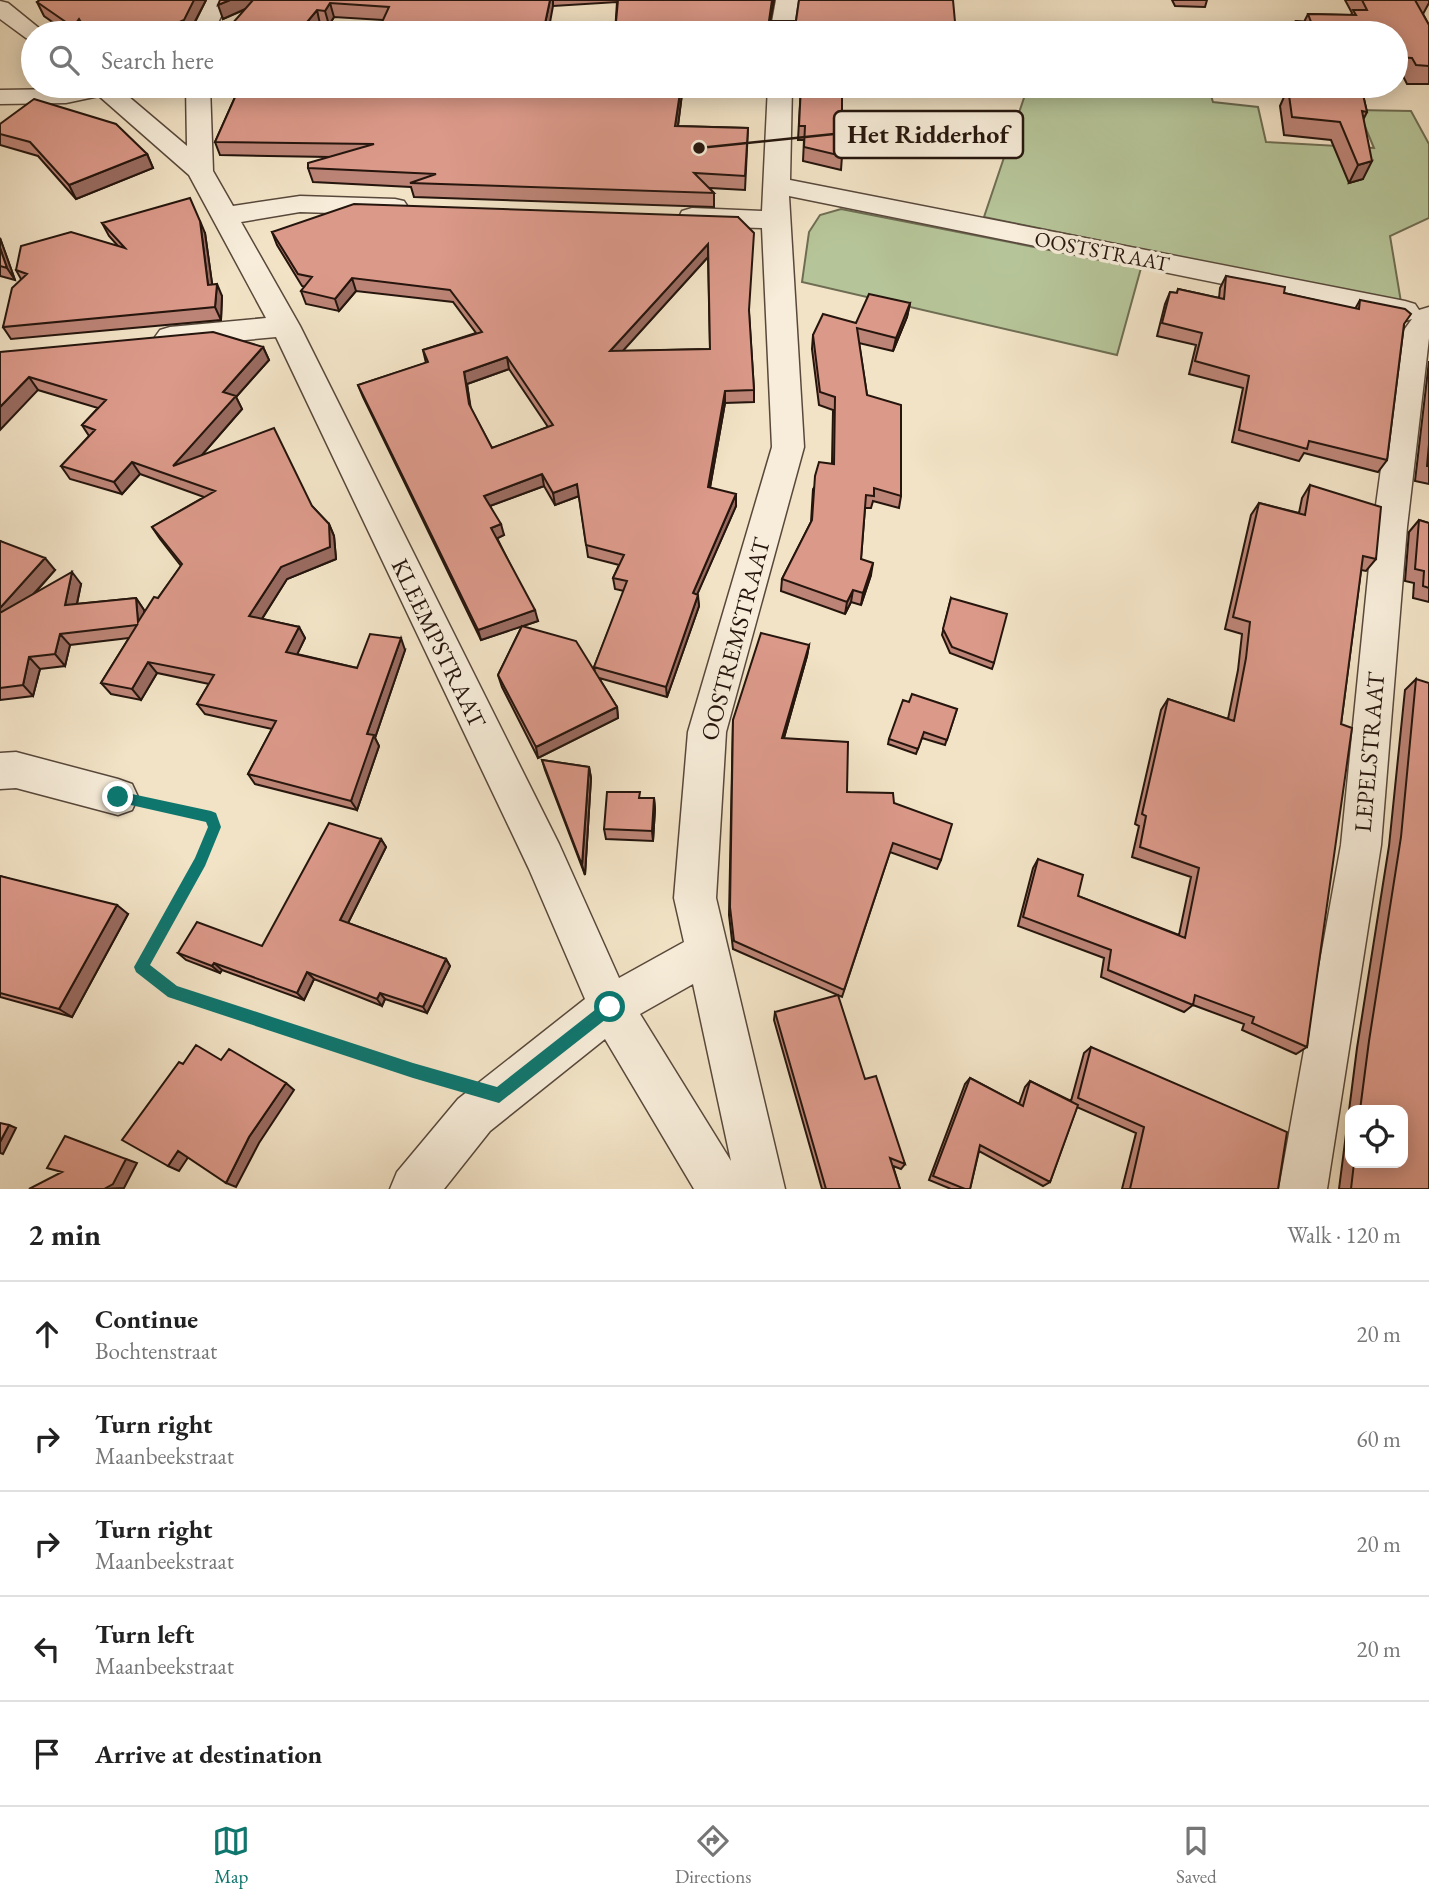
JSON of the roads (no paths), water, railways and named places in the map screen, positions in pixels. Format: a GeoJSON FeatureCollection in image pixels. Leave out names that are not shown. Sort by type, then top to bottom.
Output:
{"type":"FeatureCollection","features":[{"type":"Feature","properties":{"kind":"street"},"geometry":{"type":"LineString","coordinates":[[208,21],[218,0]]}},
{"type":"Feature","properties":{"kind":"street"},"geometry":{"type":"LineString","coordinates":[[784,21],[787,0]]}},
{"type":"Feature","properties":{"kind":"street"},"geometry":{"type":"LineString","coordinates":[[0,8],[21,23]]}},
{"type":"Feature","properties":{"kind":"street"},"geometry":{"type":"LineString","coordinates":[[0,97],[21,97]]}},
{"type":"Feature","properties":{"kind":"street"},"geometry":{"type":"LineString","coordinates":[[119,98],[200,171]]}},
{"type":"Feature","properties":{"kind":"street","name":"KLEEMPSTRAAT"},"geometry":{"type":"LineString","coordinates":[[198,98],[200,171],[285,326],[545,858],[610,1007],[721,1189]]}},
{"type":"Feature","properties":{"kind":"street","name":"OOSTREMSTRAAT"},"geometry":{"type":"LineString","coordinates":[[761,1189],[695,898],[707,732],[788,447],[775,220],[780,98]]}},
{"type":"Feature","properties":{"kind":"street","name":"OOSTSTRAAT"},"geometry":{"type":"LineString","coordinates":[[776,185],[1429,316]]}},
{"type":"Feature","properties":{"kind":"street"},"geometry":{"type":"LineString","coordinates":[[224,216],[300,204],[426,208]]}},
{"type":"Feature","properties":{"kind":"street"},"geometry":{"type":"LineString","coordinates":[[664,216],[775,220]]}},
{"type":"Feature","properties":{"kind":"street","name":"LEPELSTRAAT"},"geometry":{"type":"LineString","coordinates":[[1303,1189],[1360,845],[1390,527],[1414,337],[1429,316]]}},
{"type":"Feature","properties":{"kind":"street"},"geometry":{"type":"LineString","coordinates":[[149,339],[285,326]]}},
{"type":"Feature","properties":{"kind":"street"},"geometry":{"type":"LineString","coordinates":[[0,771],[16,770],[118,797]]}},
{"type":"Feature","properties":{"kind":"street"},"geometry":{"type":"LineString","coordinates":[[414,1189],[474,1115],[610,1007],[707,952]]}},
{"type":"Feature","properties":{"kind":"place","name":"Het Ridderhof"},"geometry":{"type":"Point","coordinates":[699,148]}}]}
